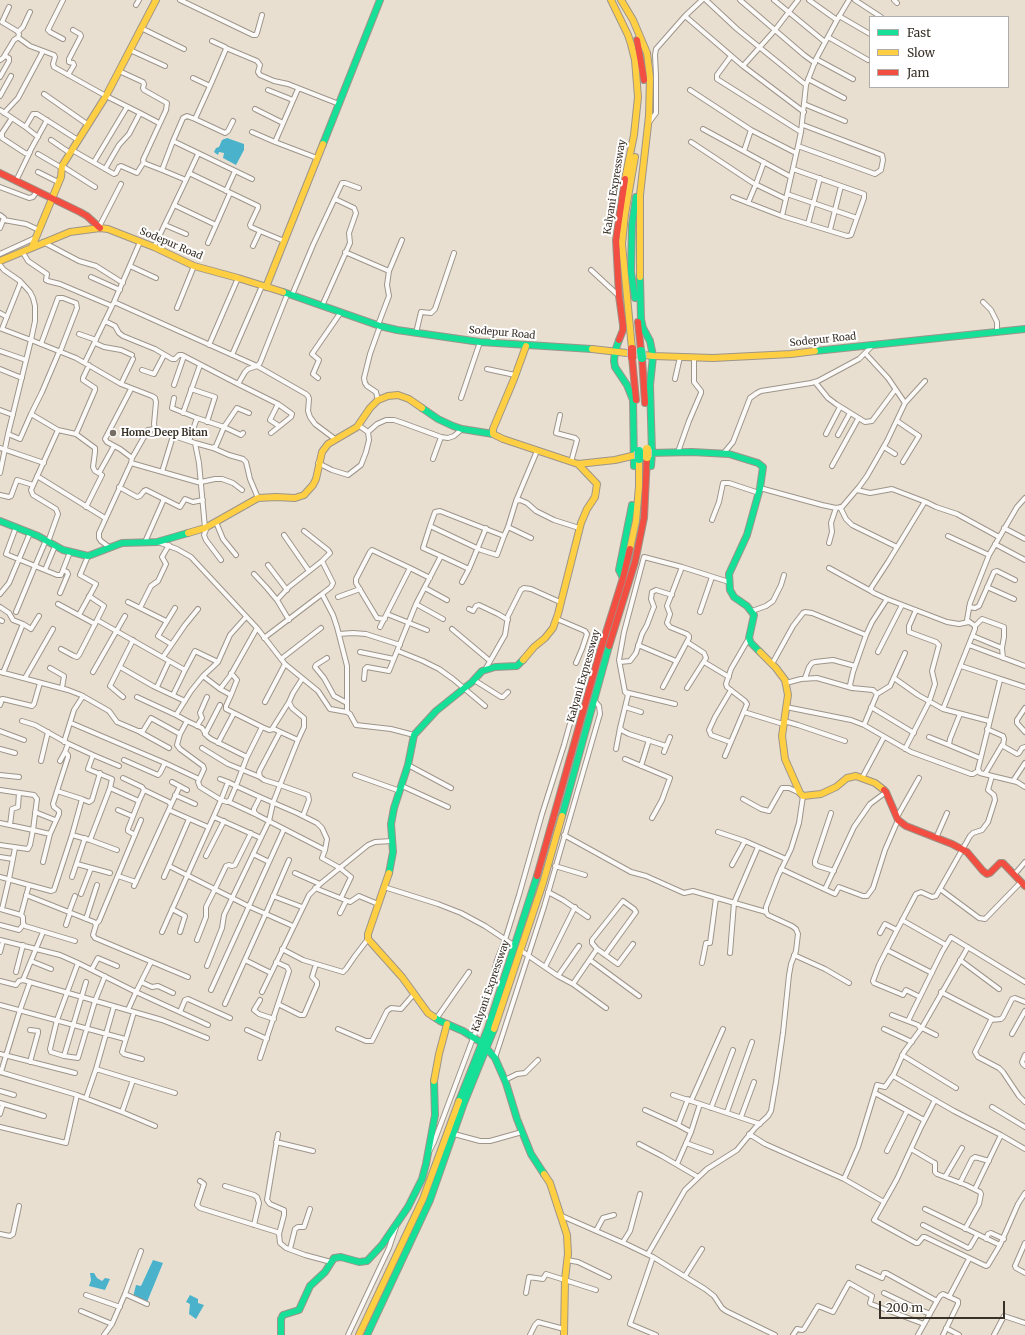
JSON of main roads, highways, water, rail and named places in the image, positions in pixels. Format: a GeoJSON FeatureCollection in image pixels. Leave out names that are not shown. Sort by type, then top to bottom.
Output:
{"type":"FeatureCollection","features":[{"type":"Feature","properties":{"kind":"main road"},"geometry":{"type":"LineString","coordinates":[[39,240],[39,230],[61,177],[62,167],[87,124],[106,96],[156,0]]}},
{"type":"Feature","properties":{"kind":"main road"},"geometry":{"type":"LineString","coordinates":[[264,287],[284,241],[380,0]]}},
{"type":"Feature","properties":{"kind":"main road"},"geometry":{"type":"LineString","coordinates":[[612,0],[634,42],[639,61],[642,100],[622,244],[638,428],[643,454]]}},
{"type":"Feature","properties":{"kind":"main road","name":"Kalyani Expressway"},"geometry":{"type":"LineString","coordinates":[[612,0],[631,44],[636,63],[638,97],[634,135],[624,182],[616,240],[619,296],[623,330],[615,351],[615,367],[627,385],[633,400],[649,480],[649,509],[638,567],[635,578],[627,579]]}},
{"type":"Feature","properties":{"kind":"main road"},"geometry":{"type":"LineString","coordinates":[[620,2],[638,43],[644,73],[646,100],[642,156],[632,225],[631,272],[642,354],[643,454],[636,521],[627,579]]}},
{"type":"Feature","properties":{"kind":"main road","name":"Kalyani Expressway"},"geometry":{"type":"LineString","coordinates":[[620,2],[632,20],[647,53],[650,77],[648,123],[640,195],[639,279],[641,319],[643,328],[650,341],[653,356],[643,454]]}},
{"type":"Feature","properties":{"kind":"main road"},"geometry":{"type":"LineString","coordinates":[[0,173],[87,216],[99,228]]}},
{"type":"Feature","properties":{"kind":"main road","name":"Sodepur Road"},"geometry":{"type":"LineString","coordinates":[[0,260],[32,247],[39,240],[70,232],[99,228],[108,229],[154,247],[194,266],[238,278],[379,326],[480,342],[615,351],[653,356],[712,358],[791,354],[1025,329]]}},
{"type":"Feature","properties":{"kind":"main road"},"geometry":{"type":"LineString","coordinates":[[493,434],[492,429],[526,346]]}},
{"type":"Feature","properties":{"kind":"main road"},"geometry":{"type":"LineString","coordinates":[[0,521],[30,532],[49,543],[70,552],[88,556],[122,543],[157,542],[206,527],[258,498],[295,498],[304,495],[316,479],[318,463],[322,452],[328,444],[358,425],[370,408],[378,400],[388,396],[398,395],[410,398],[438,419],[462,429],[493,434],[503,439],[575,463],[615,460],[643,454],[678,452],[729,454],[764,468],[760,490],[747,535],[730,574],[729,582],[730,590],[734,597],[747,606],[754,615],[749,638],[785,680],[788,695],[782,736],[785,759],[801,795],[821,794],[836,787],[847,778],[856,776],[875,782],[886,792],[898,818],[906,826],[967,852],[986,874],[990,873],[1000,863],[1003,863],[1023,884]]}},
{"type":"Feature","properties":{"kind":"main road"},"geometry":{"type":"LineString","coordinates":[[564,1332],[565,1279],[568,1244],[567,1235],[550,1183],[531,1154],[505,1080],[495,1058],[485,1045],[428,1013],[402,977],[368,939],[368,934],[391,864],[393,852],[391,824],[394,808],[408,765],[414,735],[436,711],[474,680],[482,671],[495,667],[517,666],[549,633],[556,619],[579,528],[586,509],[595,497],[597,489],[597,484],[575,463]]}},
{"type":"Feature","properties":{"kind":"main road","name":"Kalyani Expressway"},"geometry":{"type":"LineString","coordinates":[[367,1335],[422,1220],[485,1045],[532,895],[600,655],[627,579]]}},
{"type":"Feature","properties":{"kind":"main road","name":"Kalyani Expressway"},"geometry":{"type":"LineString","coordinates":[[516,947],[555,843],[627,579]]}},
{"type":"Feature","properties":{"kind":"main road"},"geometry":{"type":"LineString","coordinates":[[281,1335],[283,1315],[294,1313],[299,1310],[310,1286],[325,1272],[334,1258],[337,1257],[359,1262],[367,1262],[382,1245],[408,1207],[422,1178],[429,1152],[435,1116],[434,1078],[447,1024]]}},
{"type":"Feature","properties":{"kind":"main road","name":"Kalyani Expressway"},"geometry":{"type":"LineString","coordinates":[[359,1335],[416,1215],[466,1081],[485,1045]]}},
{"type":"Feature","properties":{"kind":"water"},"geometry":{"type":"Polygon","coordinates":[[[227,138],[244,144],[244,150],[236,165],[223,158],[224,153],[219,152],[218,155],[214,152],[216,148],[219,147],[222,140],[227,138]]]}},
{"type":"Feature","properties":{"kind":"water"},"geometry":{"type":"Polygon","coordinates":[[[153,1260],[163,1263],[147,1302],[133,1297],[136,1285],[141,1286],[153,1260]]]}},
{"type":"Feature","properties":{"kind":"water"},"geometry":{"type":"Polygon","coordinates":[[[90,1273],[94,1273],[97,1278],[102,1281],[105,1278],[110,1279],[105,1290],[89,1286],[91,1280],[90,1273]]]}},
{"type":"Feature","properties":{"kind":"water"},"geometry":{"type":"Polygon","coordinates":[[[190,1295],[198,1299],[198,1303],[204,1305],[196,1319],[189,1314],[190,1304],[186,1302],[190,1295]]]}},
{"type":"Feature","properties":{"kind":"place","name":"Home_Deep Bitan"},"geometry":{"type":"Point","coordinates":[113,433]}}]}
